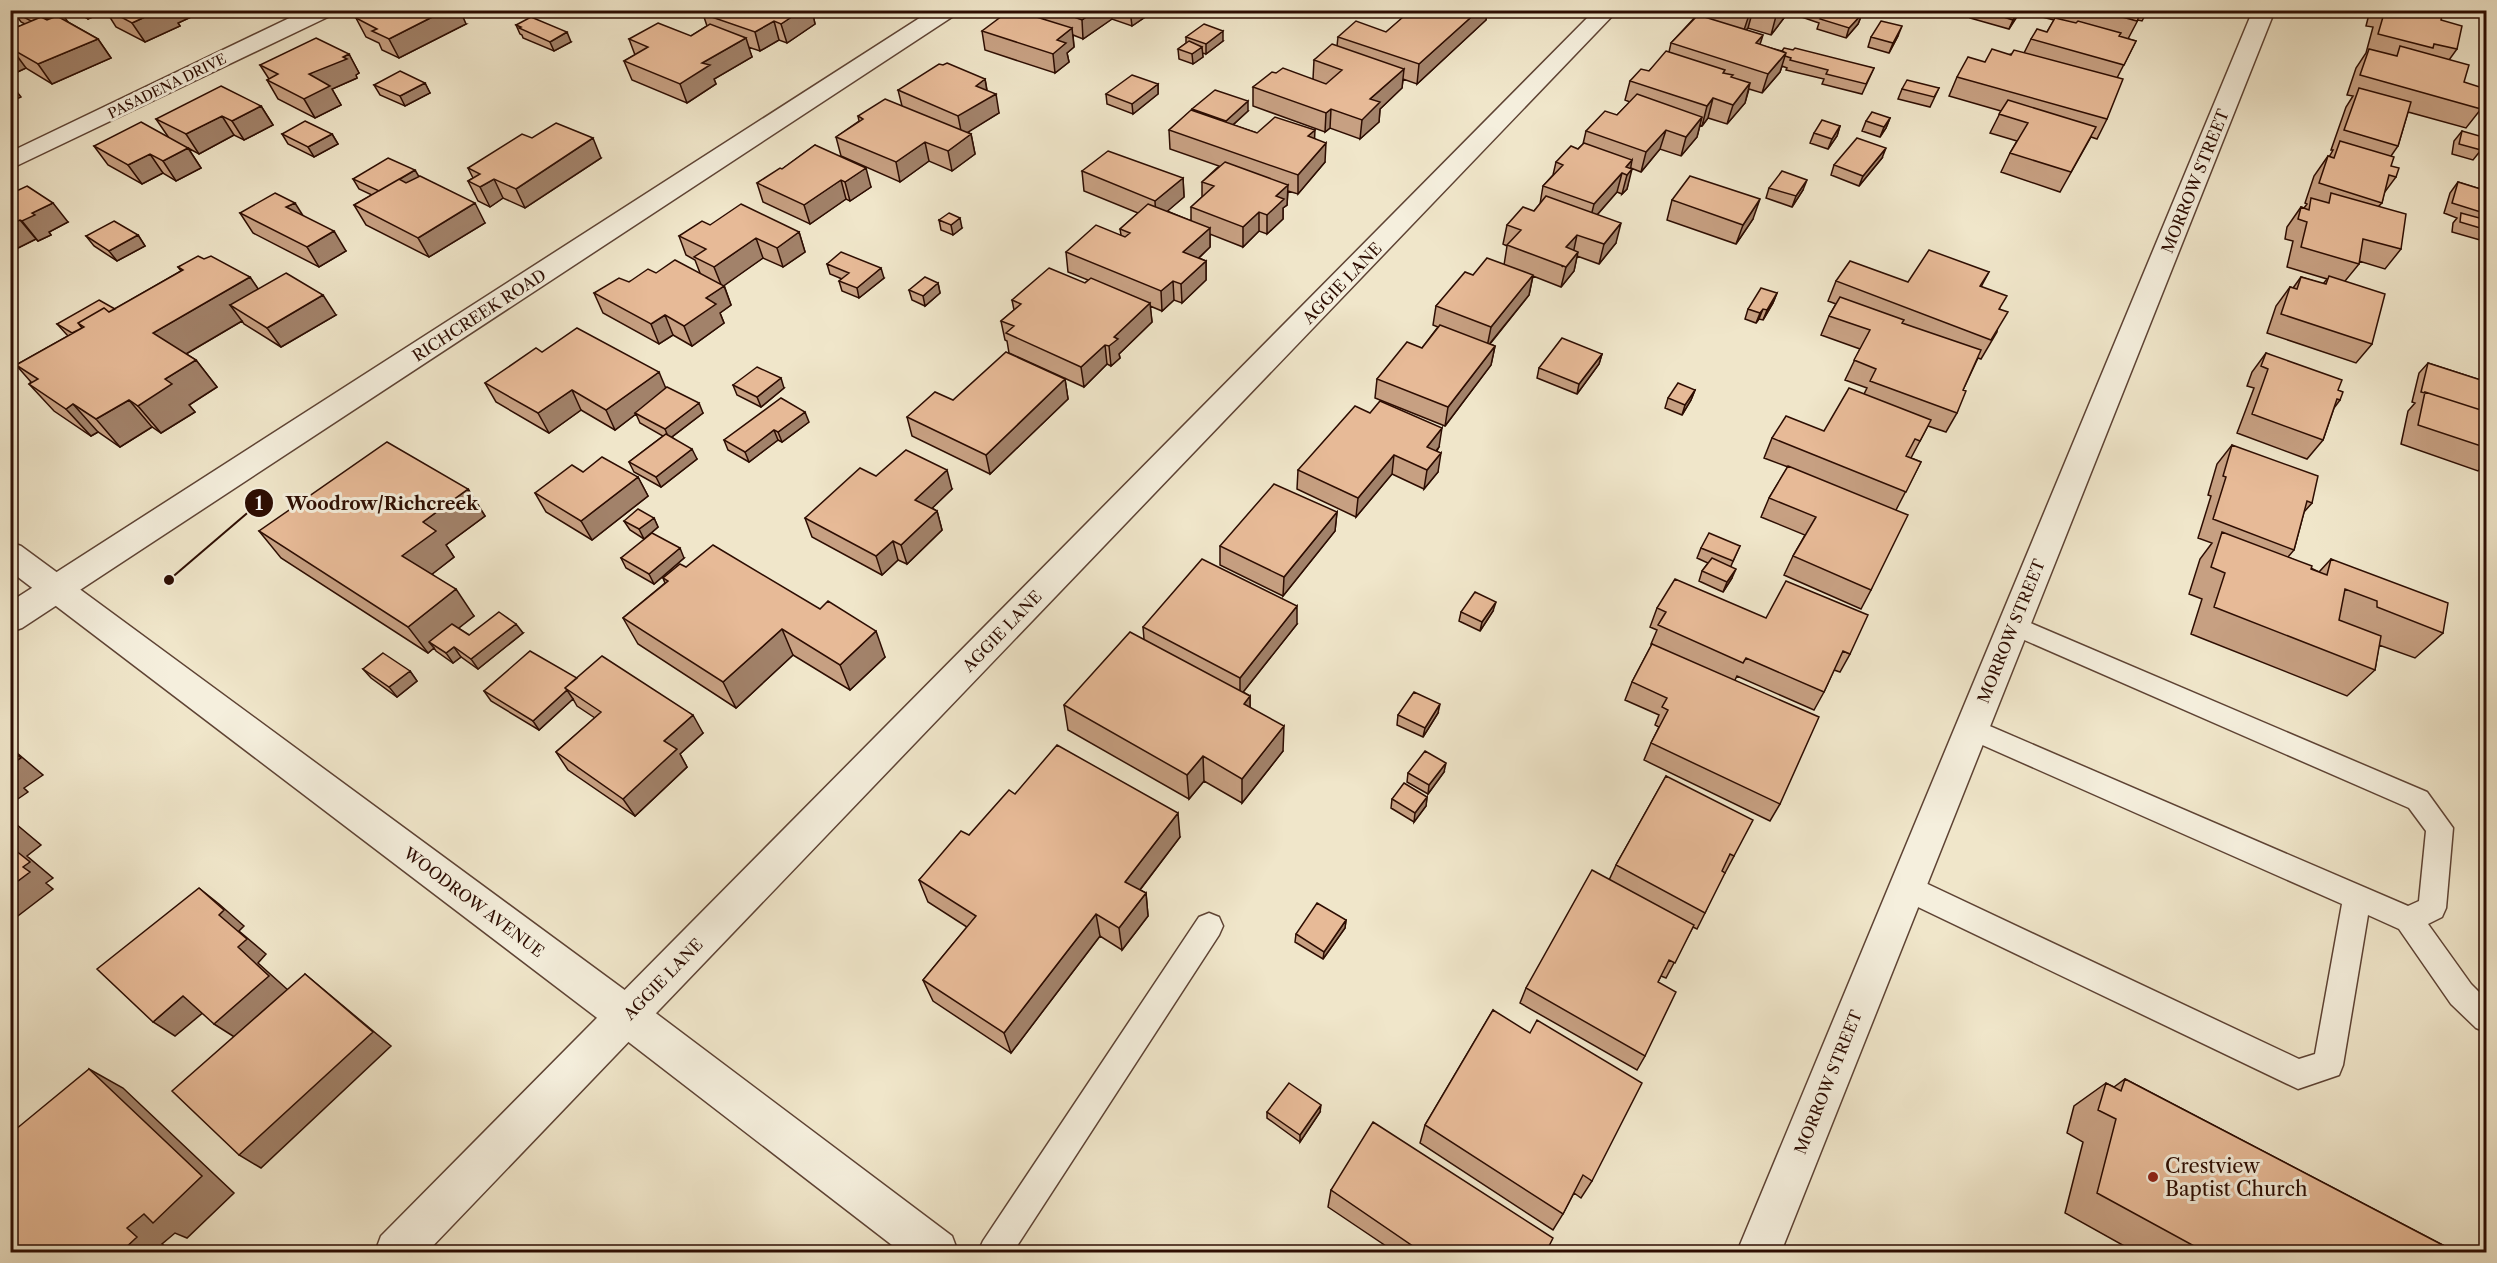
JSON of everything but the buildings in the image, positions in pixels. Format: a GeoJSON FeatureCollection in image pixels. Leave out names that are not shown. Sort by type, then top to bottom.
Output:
{"type":"FeatureCollection","features":[{"type":"Feature","properties":{"kind":"street","name":"PASADENA DRIVE"},"geometry":{"type":"LineString","coordinates":[[10,162],[324,10]]}},
{"type":"Feature","properties":{"kind":"street","name":"RICHCREEK ROAD"},"geometry":{"type":"LineString","coordinates":[[10,619],[947,10]]}},
{"type":"Feature","properties":{"kind":"street","name":"AGGIE LANE"},"geometry":{"type":"LineString","coordinates":[[397,1252],[1608,10]]}},
{"type":"Feature","properties":{"kind":"street","name":"MORROW STREET"},"geometry":{"type":"LineString","coordinates":[[1759,1252],[2264,10]]}},
{"type":"Feature","properties":{"kind":"street","name":"WOODROW AVENUE"},"geometry":{"type":"LineString","coordinates":[[10,554],[627,1016],[936,1252]]}},
{"type":"Feature","properties":{"kind":"lane"},"geometry":{"type":"LineString","coordinates":[[2014,625],[2418,800],[2440,828],[2432,908],[2409,920]]}},
{"type":"Feature","properties":{"kind":"lane"},"geometry":{"type":"LineString","coordinates":[[1971,729],[2409,920],[2461,994],[2487,1018]]}},
{"type":"Feature","properties":{"kind":"lane"},"geometry":{"type":"LineString","coordinates":[[1907,888],[2298,1074],[2328,1065],[2357,898]]}},
{"type":"Feature","properties":{"kind":"lane"},"geometry":{"type":"LineString","coordinates":[[994,1252],[1209,926]]}},
{"type":"Feature","properties":{"kind":"place","name":"Woodrow/Richcreek"},"geometry":{"type":"Point","coordinates":[169,580]}},
{"type":"Feature","properties":{"kind":"place","name":"Crestview Baptist Church"},"geometry":{"type":"Point","coordinates":[2153,1177]}}]}
